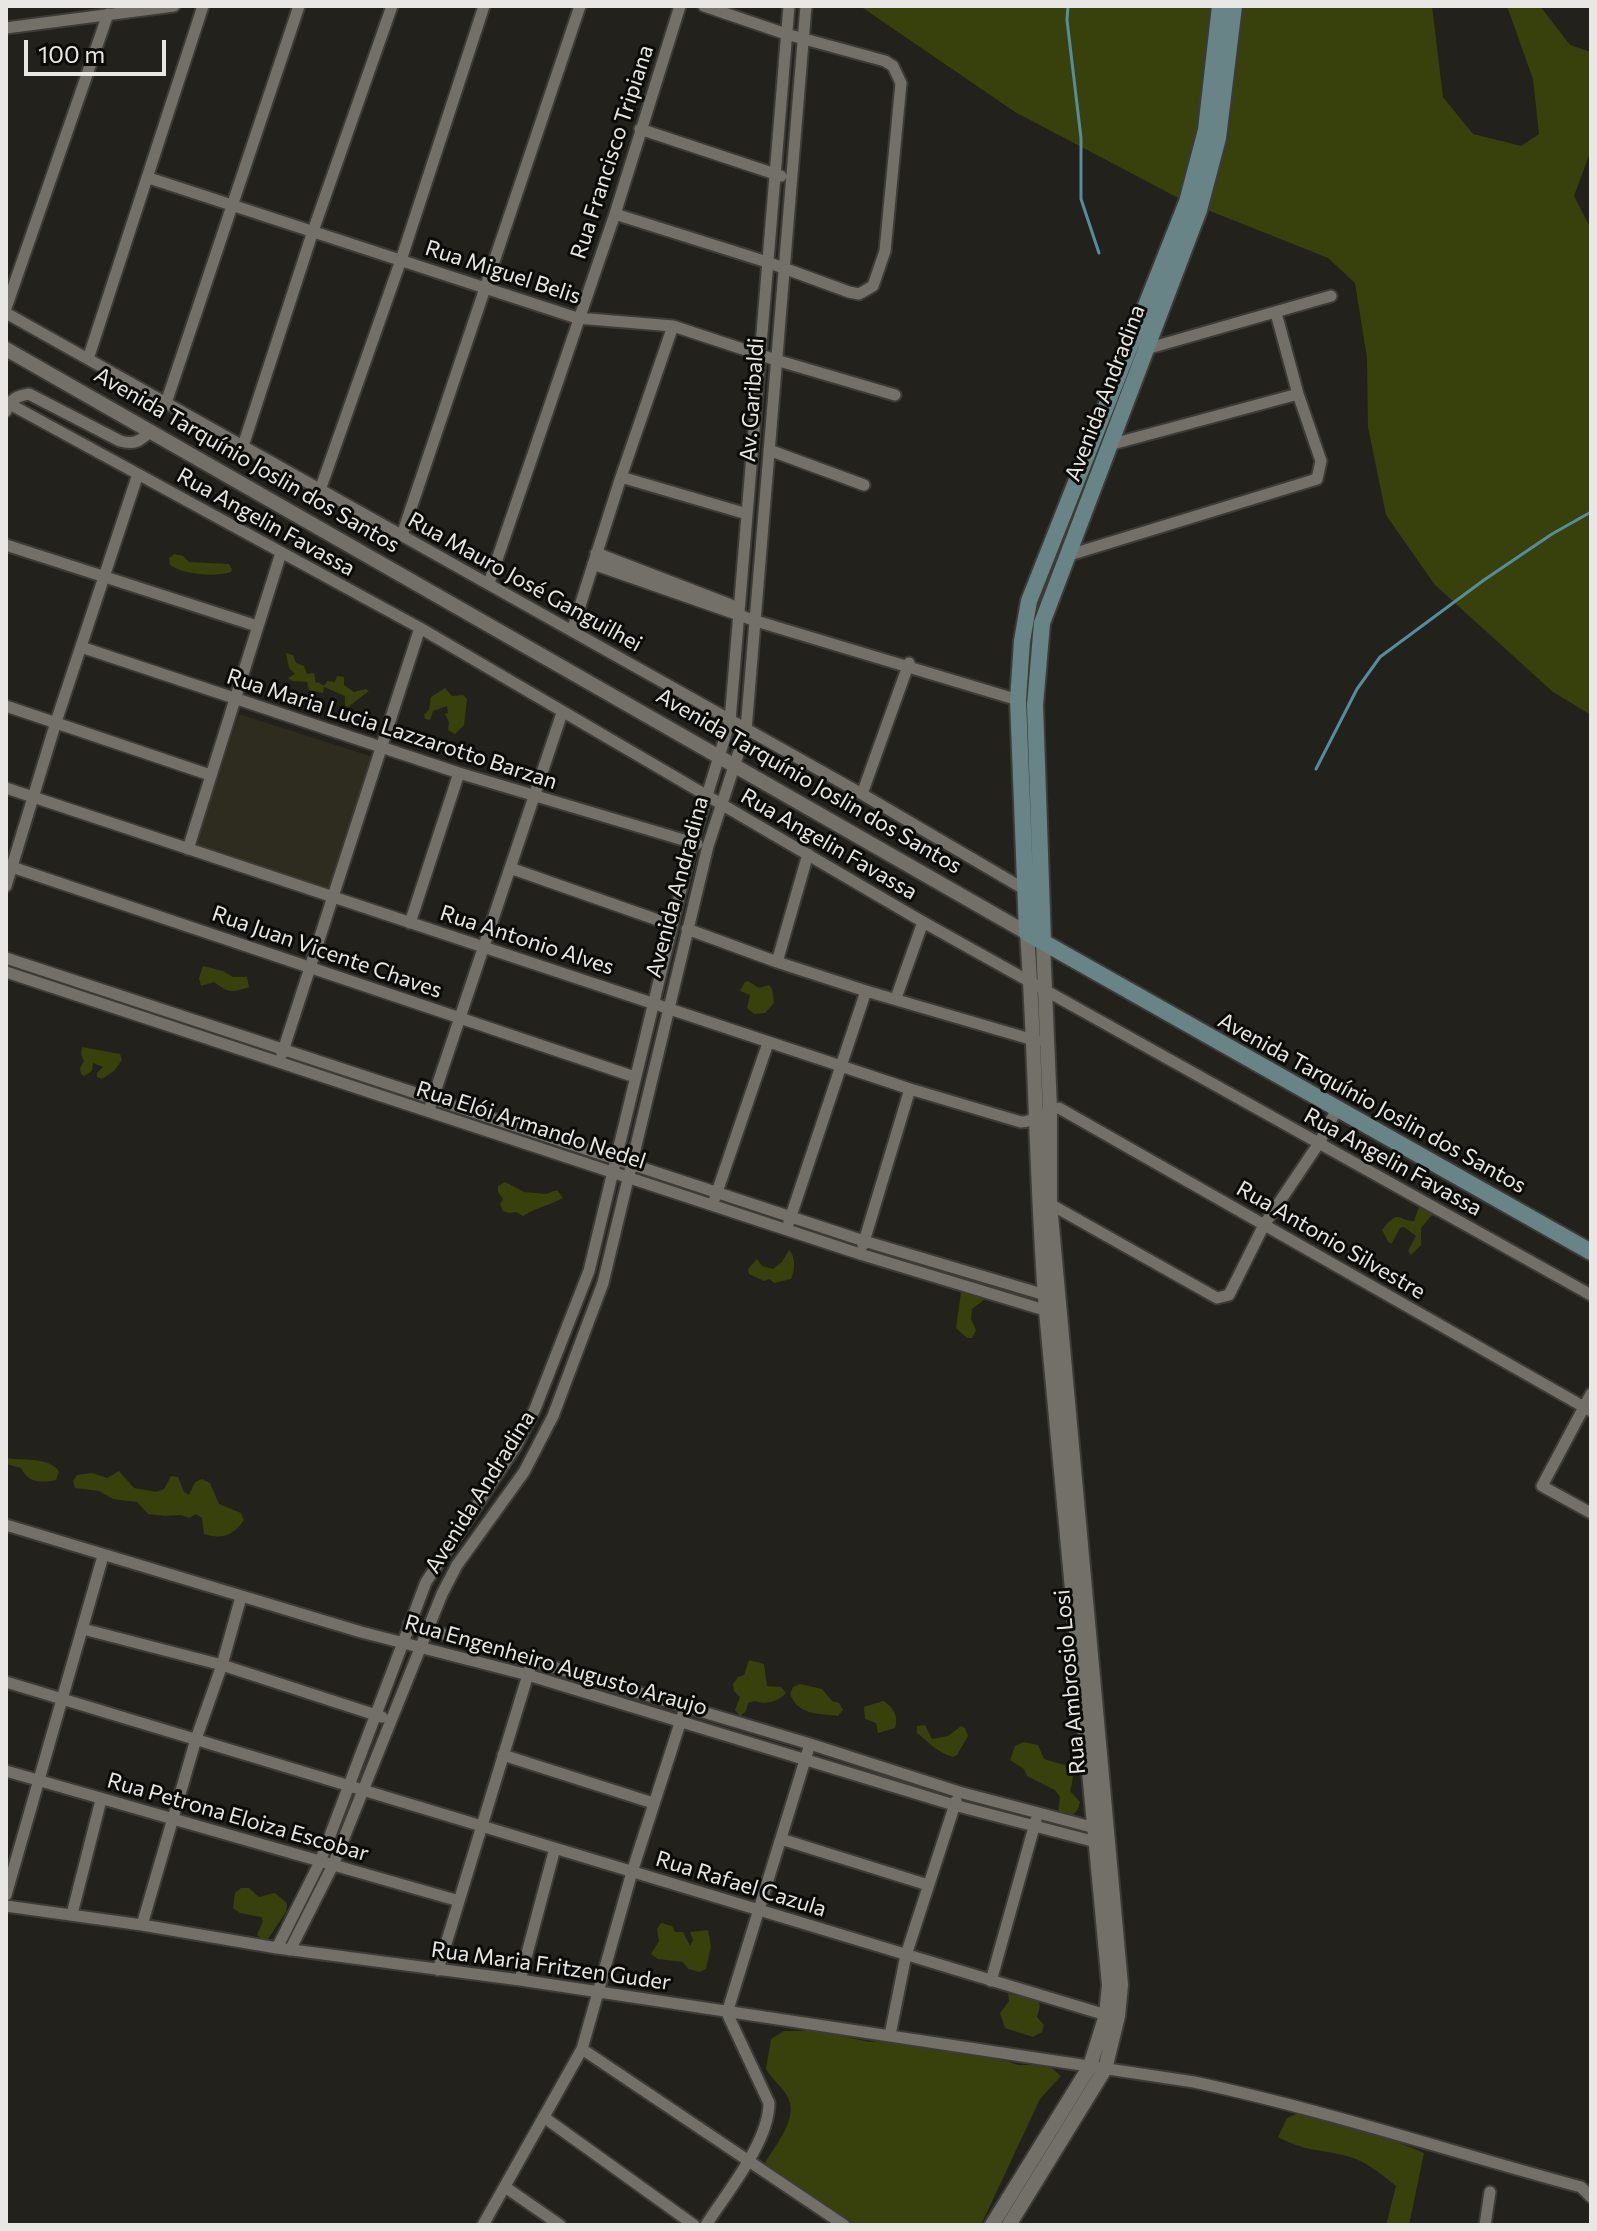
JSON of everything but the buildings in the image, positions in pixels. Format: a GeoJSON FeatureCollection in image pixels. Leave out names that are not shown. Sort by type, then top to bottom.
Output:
{"type":"FeatureCollection","features":[{"type":"Feature","properties":{"kind":"main road","name":"Avenida Andradina"},"geometry":{"type":"LineString","coordinates":[[1027,933],[1018,696],[1029,601],[1087,478],[1128,372],[1187,202],[1206,130],[1220,6]]}},
{"type":"Feature","properties":{"kind":"main road","name":"Avenida Andradina"},"geometry":{"type":"LineString","coordinates":[[1043,942],[1035,705],[1042,623],[1087,478],[1109,445],[1128,372],[1146,349],[1199,210],[1214,153],[1234,6]]}},
{"type":"Feature","properties":{"kind":"main road","name":"Avenida Tarquínio Joslin dos Santos"},"geometry":{"type":"LineString","coordinates":[[1027,933],[1591,1252]]}},
{"type":"Feature","properties":{"kind":"street"},"geometry":{"type":"LineString","coordinates":[[7,31],[174,6]]}},
{"type":"Feature","properties":{"kind":"street"},"geometry":{"type":"LineString","coordinates":[[88,359],[203,6]]}},
{"type":"Feature","properties":{"kind":"street"},"geometry":{"type":"LineString","coordinates":[[166,403],[299,6]]}},
{"type":"Feature","properties":{"kind":"street"},"geometry":{"type":"LineString","coordinates":[[243,446],[313,231],[392,6]]}},
{"type":"Feature","properties":{"kind":"street"},"geometry":{"type":"LineString","coordinates":[[320,490],[401,260],[484,6]]}},
{"type":"Feature","properties":{"kind":"street"},"geometry":{"type":"LineString","coordinates":[[402,535],[580,6]]}},
{"type":"Feature","properties":{"kind":"street","name":"Rua Francisco Tripiana"},"geometry":{"type":"LineString","coordinates":[[489,583],[615,214],[680,6]]}},
{"type":"Feature","properties":{"kind":"street"},"geometry":{"type":"LineString","coordinates":[[615,214],[783,267],[849,292],[859,294],[873,286],[885,251],[901,83],[893,66],[704,6]]}},
{"type":"Feature","properties":{"kind":"street","name":"Av. Garibaldi"},"geometry":{"type":"LineString","coordinates":[[277,1948],[320,1862],[426,1582],[516,1446],[535,1409],[589,1271],[692,844],[730,721],[789,6]]}},
{"type":"Feature","properties":{"kind":"street","name":"Av. Garibaldi"},"geometry":{"type":"LineString","coordinates":[[734,764],[746,730],[789,179],[806,6]]}},
{"type":"Feature","properties":{"kind":"street"},"geometry":{"type":"LineString","coordinates":[[6,310],[108,14]]}},
{"type":"Feature","properties":{"kind":"street"},"geometry":{"type":"LineString","coordinates":[[640,129],[789,179]]}},
{"type":"Feature","properties":{"kind":"street","name":"Rua Miguel Belis"},"geometry":{"type":"LineString","coordinates":[[149,178],[577,318],[673,326],[895,395]]}},
{"type":"Feature","properties":{"kind":"street"},"geometry":{"type":"LineString","coordinates":[[1146,349],[1331,296]]}},
{"type":"Feature","properties":{"kind":"street","name":"Rua Mauro José Ganguilhei"},"geometry":{"type":"LineString","coordinates":[[6,310],[862,794],[1024,889]]}},
{"type":"Feature","properties":{"kind":"street"},"geometry":{"type":"LineString","coordinates":[[1065,556],[1317,479],[1321,461],[1298,394],[1276,313]]}},
{"type":"Feature","properties":{"kind":"street"},"geometry":{"type":"LineString","coordinates":[[572,631],[673,326]]}},
{"type":"Feature","properties":{"kind":"street","name":"Avenida Tarquínio Joslin dos Santos"},"geometry":{"type":"LineString","coordinates":[[6,349],[1027,933]]}},
{"type":"Feature","properties":{"kind":"street"},"geometry":{"type":"LineString","coordinates":[[7,406],[17,396],[29,394],[130,444],[139,442],[151,431]]}},
{"type":"Feature","properties":{"kind":"street"},"geometry":{"type":"LineString","coordinates":[[1109,445],[1298,394]]}},
{"type":"Feature","properties":{"kind":"street","name":"Rua Angelin Favassa"},"geometry":{"type":"LineString","coordinates":[[7,406],[420,628],[923,922],[1591,1295]]}},
{"type":"Feature","properties":{"kind":"street"},"geometry":{"type":"LineString","coordinates":[[769,450],[864,485]]}},
{"type":"Feature","properties":{"kind":"street"},"geometry":{"type":"LineString","coordinates":[[6,886],[9,866],[138,474]]}},
{"type":"Feature","properties":{"kind":"street"},"geometry":{"type":"LineString","coordinates":[[621,477],[747,514]]}},
{"type":"Feature","properties":{"kind":"street"},"geometry":{"type":"LineString","coordinates":[[6,545],[257,626]]}},
{"type":"Feature","properties":{"kind":"street"},"geometry":{"type":"LineString","coordinates":[[188,849],[281,553]]}},
{"type":"Feature","properties":{"kind":"street"},"geometry":{"type":"LineString","coordinates":[[594,559],[740,612],[1018,696]]}},
{"type":"Feature","properties":{"kind":"street"},"geometry":{"type":"LineString","coordinates":[[279,1062],[420,628]]}},
{"type":"Feature","properties":{"kind":"street","name":"Rua Maria Lucia Lazzarotto Barzan"},"geometry":{"type":"LineString","coordinates":[[81,647],[534,797],[692,844],[708,846]]}},
{"type":"Feature","properties":{"kind":"street"},"geometry":{"type":"LineString","coordinates":[[862,794],[909,663]]}},
{"type":"Feature","properties":{"kind":"street"},"geometry":{"type":"LineString","coordinates":[[6,706],[210,775]]}},
{"type":"Feature","properties":{"kind":"street"},"geometry":{"type":"LineString","coordinates":[[428,1113],[562,713]]}},
{"type":"Feature","properties":{"kind":"street","name":"Avenida Andradina"},"geometry":{"type":"LineString","coordinates":[[290,1950],[333,1865],[442,1594],[457,1565],[524,1472],[553,1416],[603,1283],[687,929],[708,846],[734,764]]}},
{"type":"Feature","properties":{"kind":"street"},"geometry":{"type":"LineString","coordinates":[[410,923],[459,773]]}},
{"type":"Feature","properties":{"kind":"street","name":"Rua Antonio Alves"},"geometry":{"type":"LineString","coordinates":[[6,788],[910,1089],[1021,1122],[1036,1119]]}},
{"type":"Feature","properties":{"kind":"street"},"geometry":{"type":"LineString","coordinates":[[777,962],[808,854]]}},
{"type":"Feature","properties":{"kind":"street","name":"Rua Juan Vicente Chaves"},"geometry":{"type":"LineString","coordinates":[[9,866],[635,1077]]}},
{"type":"Feature","properties":{"kind":"street"},"geometry":{"type":"LineString","coordinates":[[510,868],[672,925]]}},
{"type":"Feature","properties":{"kind":"street"},"geometry":{"type":"LineString","coordinates":[[896,998],[923,922]]}},
{"type":"Feature","properties":{"kind":"street"},"geometry":{"type":"LineString","coordinates":[[687,929],[866,991],[1040,1042]]}},
{"type":"Feature","properties":{"kind":"street"},"geometry":{"type":"LineString","coordinates":[[1027,933],[1030,980],[1040,1042]]}},
{"type":"Feature","properties":{"kind":"street"},"geometry":{"type":"LineString","coordinates":[[1040,1042],[1044,989],[1043,942]]}},
{"type":"Feature","properties":{"kind":"street","name":"Rua Elói Armando Nedel"},"geometry":{"type":"LineString","coordinates":[[6,958],[1052,1304]]}},
{"type":"Feature","properties":{"kind":"street","name":"Rua Elói Armando Nedel"},"geometry":{"type":"LineString","coordinates":[[6,972],[860,1254],[1052,1304]]}},
{"type":"Feature","properties":{"kind":"street"},"geometry":{"type":"LineString","coordinates":[[786,1229],[866,991]]}},
{"type":"Feature","properties":{"kind":"street","name":"Rua Ambrosio Losi"},"geometry":{"type":"LineString","coordinates":[[1040,1042],[1050,1108],[1052,1304]]}},
{"type":"Feature","properties":{"kind":"street","name":"Rua Ambrosio Losi"},"geometry":{"type":"LineString","coordinates":[[992,2225],[1098,2067],[1109,1985],[1101,1836],[1052,1304],[1038,1211],[1036,1119],[1040,1042]]}},
{"type":"Feature","properties":{"kind":"street"},"geometry":{"type":"LineString","coordinates":[[713,1205],[768,1043]]}},
{"type":"Feature","properties":{"kind":"street"},"geometry":{"type":"LineString","coordinates":[[860,1254],[910,1089]]}},
{"type":"Feature","properties":{"kind":"street"},"geometry":{"type":"LineString","coordinates":[[1036,1119],[1050,1108]]}},
{"type":"Feature","properties":{"kind":"street","name":"Rua Antonio Silvestre"},"geometry":{"type":"LineString","coordinates":[[1050,1108],[1059,1108],[1587,1409]]}},
{"type":"Feature","properties":{"kind":"street"},"geometry":{"type":"LineString","coordinates":[[1050,1204],[1217,1298],[1229,1295],[1264,1225],[1319,1143],[1337,1109]]}},
{"type":"Feature","properties":{"kind":"street"},"geometry":{"type":"LineString","coordinates":[[1591,1394],[1587,1409],[1542,1486],[1591,1513]]}},
{"type":"Feature","properties":{"kind":"street","name":"Rua Engenheiro Augusto Araujo"},"geometry":{"type":"LineString","coordinates":[[6,1525],[361,1632],[528,1675],[954,1805],[1033,1827],[1101,1836]]}},
{"type":"Feature","properties":{"kind":"street"},"geometry":{"type":"LineString","coordinates":[[6,1895],[103,1556]]}},
{"type":"Feature","properties":{"kind":"street"},"geometry":{"type":"LineString","coordinates":[[142,1925],[241,1597]]}},
{"type":"Feature","properties":{"kind":"street"},"geometry":{"type":"LineString","coordinates":[[409,1624],[1037,1813],[1101,1836]]}},
{"type":"Feature","properties":{"kind":"street"},"geometry":{"type":"LineString","coordinates":[[83,1629],[222,1665],[393,1721]]}},
{"type":"Feature","properties":{"kind":"street"},"geometry":{"type":"LineString","coordinates":[[438,1970],[532,1662]]}},
{"type":"Feature","properties":{"kind":"street","name":"Rua Rafael Cazula"},"geometry":{"type":"LineString","coordinates":[[6,1682],[1106,2015]]}},
{"type":"Feature","properties":{"kind":"street"},"geometry":{"type":"LineString","coordinates":[[483,2225],[582,2049],[632,1872],[686,1707]]}},
{"type":"Feature","properties":{"kind":"street"},"geometry":{"type":"LineString","coordinates":[[706,2225],[748,2160],[769,2117],[769,2103],[727,2013],[810,1744]]}},
{"type":"Feature","properties":{"kind":"street"},"geometry":{"type":"LineString","coordinates":[[503,1755],[653,1803]]}},
{"type":"Feature","properties":{"kind":"street","name":"Rua Petrona Eloiza Escobar"},"geometry":{"type":"LineString","coordinates":[[6,1771],[459,1901]]}},
{"type":"Feature","properties":{"kind":"street"},"geometry":{"type":"LineString","coordinates":[[890,2035],[906,1955],[959,1792]]}},
{"type":"Feature","properties":{"kind":"street"},"geometry":{"type":"LineString","coordinates":[[72,1914],[101,1800]]}},
{"type":"Feature","properties":{"kind":"street"},"geometry":{"type":"LineString","coordinates":[[991,1981],[1037,1813]]}},
{"type":"Feature","properties":{"kind":"street","name":"Rua Ambrosio Losi"},"geometry":{"type":"LineString","coordinates":[[1009,2225],[1098,2067],[1118,2016],[1121,1985],[1101,1836]]}},
{"type":"Feature","properties":{"kind":"street"},"geometry":{"type":"LineString","coordinates":[[781,1839],[928,1885]]}},
{"type":"Feature","properties":{"kind":"street"},"geometry":{"type":"LineString","coordinates":[[520,1980],[555,1848]]}},
{"type":"Feature","properties":{"kind":"street","name":"Rua Maria Fritzen Guder"},"geometry":{"type":"LineString","coordinates":[[6,1906],[1194,2082],[1267,2098],[1581,2187],[1591,2197]]}},
{"type":"Feature","properties":{"kind":"street"},"geometry":{"type":"LineString","coordinates":[[582,2049],[844,2225]]}},
{"type":"Feature","properties":{"kind":"street"},"geometry":{"type":"LineString","coordinates":[[545,2118],[694,2225]]}},
{"type":"Feature","properties":{"kind":"street"},"geometry":{"type":"LineString","coordinates":[[505,2187],[560,2225]]}},
{"type":"Feature","properties":{"kind":"street"},"geometry":{"type":"LineString","coordinates":[[1485,2225],[1490,2192]]}},
{"type":"Feature","properties":{"kind":"shaded area"},"geometry":{"type":"Polygon","coordinates":[[[239,714],[373,757],[328,889],[195,846],[239,714]]]}},
{"type":"Feature","properties":{"kind":"green space"},"geometry":{"type":"Polygon","coordinates":[[[860,6],[1220,6],[1186,202],[1015,112],[860,6]]]}},
{"type":"Feature","properties":{"kind":"green space"},"geometry":{"type":"Polygon","coordinates":[[[1235,6],[1432,6],[1443,97],[1473,134],[1521,146],[1539,134],[1533,79],[1507,6],[1540,6],[1570,45],[1591,52],[1591,150],[1574,196],[1591,229],[1591,715],[1553,692],[1435,585],[1386,515],[1368,427],[1367,358],[1355,283],[1328,258],[1200,207],[1235,6]]]}},
{"type":"Feature","properties":{"kind":"green space"},"geometry":{"type":"Polygon","coordinates":[[[174,554],[183,556],[189,562],[229,564],[232,569],[231,572],[217,574],[183,571],[170,565],[169,558],[174,554]]]}},
{"type":"Feature","properties":{"kind":"green space"},"geometry":{"type":"Polygon","coordinates":[[[286,653],[293,655],[296,663],[304,666],[307,674],[314,673],[316,683],[324,686],[327,681],[335,682],[337,676],[344,677],[344,685],[354,692],[369,691],[348,707],[345,706],[345,696],[324,687],[323,693],[309,690],[307,682],[288,678],[295,674],[289,668],[286,653]]]}},
{"type":"Feature","properties":{"kind":"green space"},"geometry":{"type":"Polygon","coordinates":[[[445,688],[452,696],[463,695],[467,699],[464,725],[455,734],[448,730],[447,706],[433,711],[430,720],[425,719],[424,715],[429,710],[431,697],[445,688]]]}},
{"type":"Feature","properties":{"kind":"green space"},"geometry":{"type":"Polygon","coordinates":[[[203,966],[233,977],[247,977],[249,987],[230,991],[214,982],[201,986],[199,978],[203,966]]]}},
{"type":"Feature","properties":{"kind":"green space"},"geometry":{"type":"Polygon","coordinates":[[[748,981],[759,988],[769,985],[772,989],[774,1003],[765,1013],[754,1014],[747,1008],[750,995],[740,991],[748,981]]]}},
{"type":"Feature","properties":{"kind":"green space"},"geometry":{"type":"Polygon","coordinates":[[[82,1047],[120,1054],[122,1060],[114,1071],[102,1079],[97,1077],[97,1073],[103,1067],[93,1063],[92,1071],[84,1076],[80,1068],[84,1061],[82,1047]]]}},
{"type":"Feature","properties":{"kind":"green space"},"geometry":{"type":"Polygon","coordinates":[[[505,1182],[524,1192],[546,1194],[557,1190],[563,1198],[523,1216],[510,1213],[503,1211],[500,1204],[503,1199],[498,1192],[498,1186],[505,1182]]]}},
{"type":"Feature","properties":{"kind":"green space"},"geometry":{"type":"Polygon","coordinates":[[[1417,1196],[1438,1214],[1431,1216],[1421,1228],[1421,1245],[1411,1255],[1408,1251],[1416,1236],[1404,1227],[1400,1228],[1392,1243],[1389,1243],[1382,1230],[1396,1217],[1414,1221],[1419,1207],[1417,1196]]]}},
{"type":"Feature","properties":{"kind":"green space"},"geometry":{"type":"Polygon","coordinates":[[[789,1250],[794,1264],[791,1279],[774,1283],[770,1279],[764,1281],[749,1274],[748,1269],[757,1259],[762,1266],[773,1269],[789,1250]]]}},
{"type":"Feature","properties":{"kind":"green space"},"geometry":{"type":"Polygon","coordinates":[[[961,1292],[985,1293],[985,1299],[972,1309],[971,1319],[976,1330],[972,1338],[967,1338],[956,1328],[961,1292]]]}},
{"type":"Feature","properties":{"kind":"green space"},"geometry":{"type":"Polygon","coordinates":[[[6,1458],[48,1463],[59,1471],[56,1480],[31,1479],[21,1468],[6,1464],[6,1458]]]}},
{"type":"Feature","properties":{"kind":"green space"},"geometry":{"type":"Polygon","coordinates":[[[119,1471],[134,1488],[156,1492],[164,1489],[171,1476],[178,1477],[184,1492],[189,1495],[195,1482],[202,1479],[210,1483],[219,1504],[241,1513],[244,1520],[227,1535],[210,1536],[204,1534],[202,1518],[196,1514],[189,1518],[148,1514],[137,1502],[75,1488],[73,1481],[77,1475],[92,1473],[107,1478],[119,1471]]]}},
{"type":"Feature","properties":{"kind":"green space"},"geometry":{"type":"Polygon","coordinates":[[[749,1660],[764,1664],[767,1686],[781,1687],[786,1693],[771,1702],[748,1703],[746,1711],[740,1716],[735,1710],[740,1697],[734,1691],[733,1684],[744,1675],[749,1660]]]}},
{"type":"Feature","properties":{"kind":"green space"},"geometry":{"type":"Polygon","coordinates":[[[800,1684],[822,1689],[843,1710],[838,1716],[804,1710],[790,1694],[793,1687],[800,1684]]]}},
{"type":"Feature","properties":{"kind":"green space"},"geometry":{"type":"Polygon","coordinates":[[[883,1701],[894,1712],[896,1724],[895,1728],[878,1733],[876,1723],[865,1719],[864,1707],[883,1701]]]}},
{"type":"Feature","properties":{"kind":"green space"},"geometry":{"type":"Polygon","coordinates":[[[925,1725],[932,1739],[948,1736],[961,1726],[968,1736],[953,1757],[938,1750],[917,1733],[917,1726],[925,1725]]]}},
{"type":"Feature","properties":{"kind":"green space"},"geometry":{"type":"Polygon","coordinates":[[[1024,1742],[1038,1745],[1044,1759],[1072,1770],[1070,1791],[1080,1802],[1073,1815],[1064,1818],[1058,1813],[1060,1797],[1055,1790],[1027,1776],[1024,1769],[1010,1760],[1015,1746],[1024,1742]]]}},
{"type":"Feature","properties":{"kind":"green space"},"geometry":{"type":"Polygon","coordinates":[[[241,1888],[249,1888],[259,1897],[275,1893],[287,1903],[286,1912],[268,1939],[257,1935],[263,1921],[261,1917],[240,1913],[233,1908],[235,1893],[241,1888]]]}},
{"type":"Feature","properties":{"kind":"green space"},"geometry":{"type":"Polygon","coordinates":[[[661,1923],[672,1926],[675,1932],[683,1932],[690,1946],[693,1940],[690,1932],[708,1930],[711,1946],[706,1969],[699,1972],[688,1969],[683,1962],[658,1959],[651,1954],[659,1941],[657,1929],[661,1923]]]}},
{"type":"Feature","properties":{"kind":"green space"},"geometry":{"type":"Polygon","coordinates":[[[1008,1994],[1038,1999],[1037,2017],[1044,2025],[1042,2032],[1033,2037],[1005,2028],[1000,2013],[1009,2001],[1008,1994]]]}},
{"type":"Feature","properties":{"kind":"green space"},"geometry":{"type":"Polygon","coordinates":[[[784,2031],[817,2031],[870,2042],[888,2040],[969,2048],[1018,2065],[1048,2065],[1061,2076],[1040,2099],[981,2225],[847,2225],[765,2163],[785,2130],[791,2111],[786,2094],[766,2069],[771,2039],[784,2031]]]}},
{"type":"Feature","properties":{"kind":"green space"},"geometry":{"type":"Polygon","coordinates":[[[1301,2112],[1364,2128],[1424,2153],[1409,2225],[1386,2225],[1396,2186],[1373,2168],[1354,2158],[1303,2147],[1278,2137],[1287,2118],[1301,2112]]]}},
{"type":"Feature","properties":{"kind":"waterway"},"geometry":{"type":"LineString","coordinates":[[1068,6],[1081,138],[1081,199],[1099,253]]}},
{"type":"Feature","properties":{"kind":"waterway"},"geometry":{"type":"LineString","coordinates":[[1316,769],[1357,689],[1380,657],[1484,580],[1591,512]]}}]}
